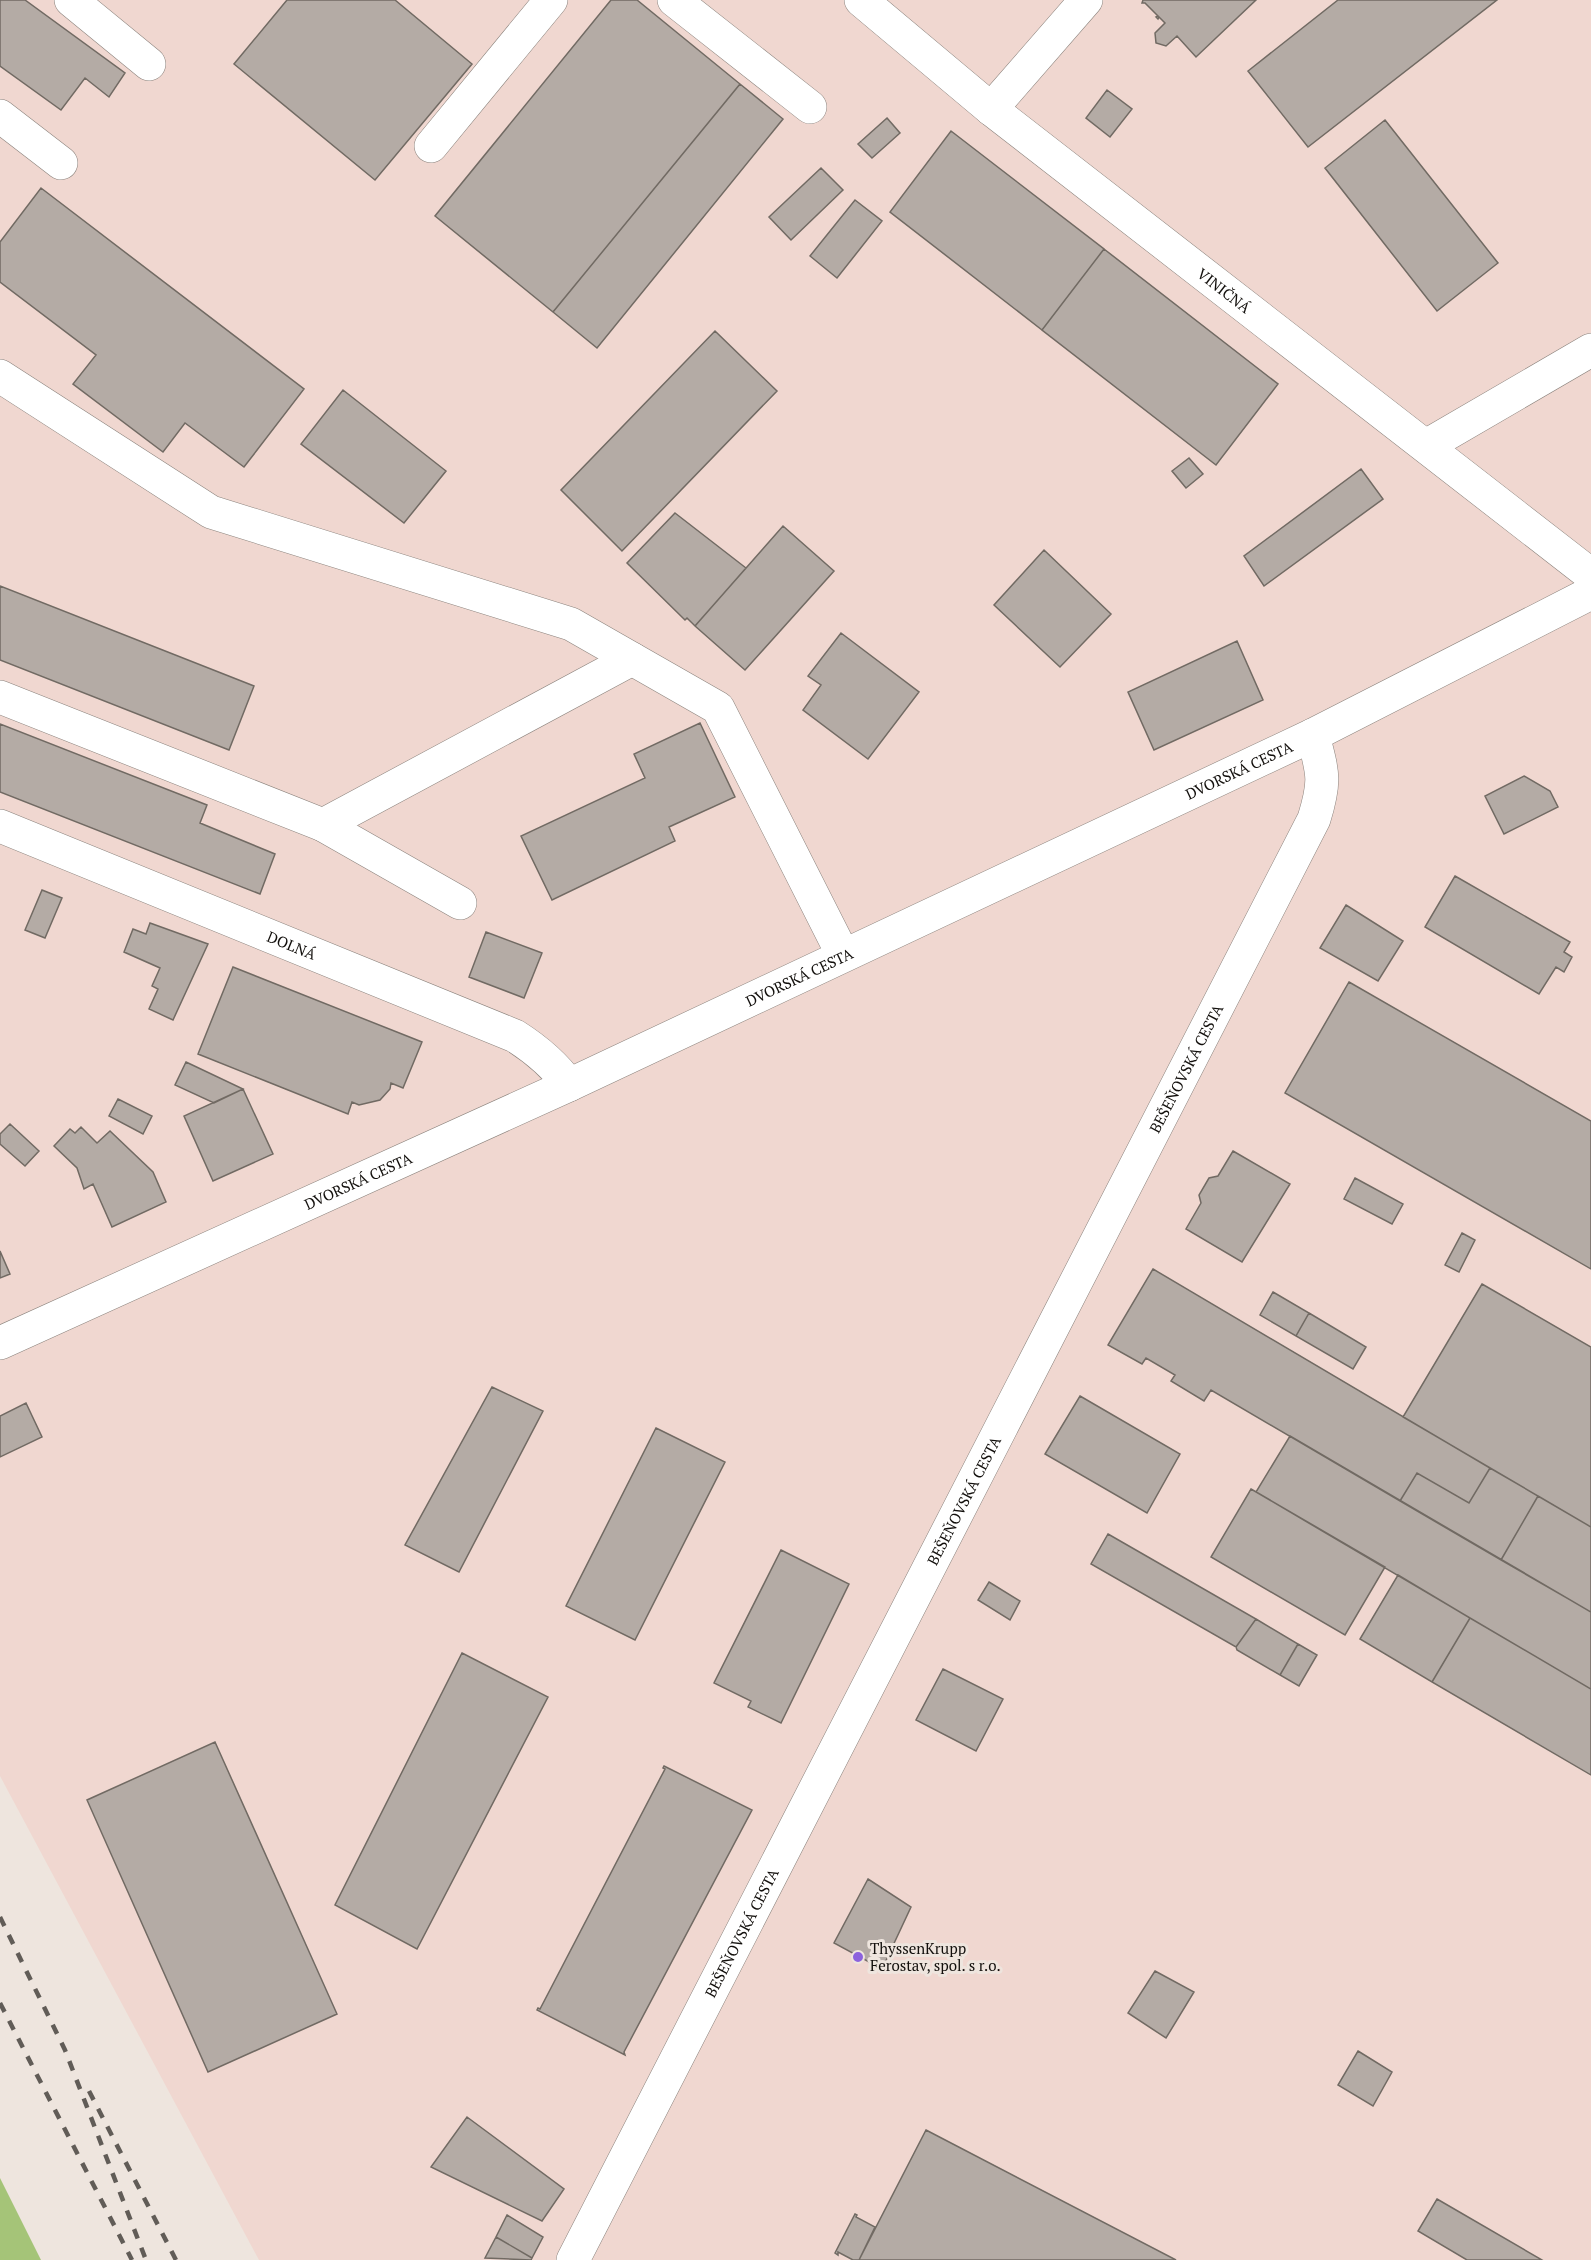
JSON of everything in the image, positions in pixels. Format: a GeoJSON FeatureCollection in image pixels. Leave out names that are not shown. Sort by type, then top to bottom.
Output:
{"type":"FeatureCollection","features":[{"type":"Feature","properties":{"kind":"street"},"geometry":{"type":"LineString","coordinates":[[71,0],[149,64]]}},
{"type":"Feature","properties":{"kind":"street"},"geometry":{"type":"LineString","coordinates":[[431,146],[551,0]]}},
{"type":"Feature","properties":{"kind":"street"},"geometry":{"type":"LineString","coordinates":[[674,0],[810,107]]}},
{"type":"Feature","properties":{"kind":"street","name":"VINIČNÁ"},"geometry":{"type":"LineString","coordinates":[[861,0],[991,109],[1591,575]]}},
{"type":"Feature","properties":{"kind":"street"},"geometry":{"type":"LineString","coordinates":[[991,109],[1086,0]]}},
{"type":"Feature","properties":{"kind":"street"},"geometry":{"type":"LineString","coordinates":[[0,116],[61,163]]}},
{"type":"Feature","properties":{"kind":"street"},"geometry":{"type":"LineString","coordinates":[[1426,446],[1591,350]]}},
{"type":"Feature","properties":{"kind":"street"},"geometry":{"type":"LineString","coordinates":[[0,376],[211,512],[570,624],[718,708],[843,956]]}},
{"type":"Feature","properties":{"kind":"street","name":"DVORSKÁ CESTA"},"geometry":{"type":"LineString","coordinates":[[0,1343],[569,1085],[1313,735],[1591,593]]}},
{"type":"Feature","properties":{"kind":"street"},"geometry":{"type":"LineString","coordinates":[[323,825],[632,659]]}},
{"type":"Feature","properties":{"kind":"street"},"geometry":{"type":"LineString","coordinates":[[0,697],[323,825],[460,903]]}},
{"type":"Feature","properties":{"kind":"street","name":"BEŠEŇOVSKÁ CESTA"},"geometry":{"type":"LineString","coordinates":[[573,2260],[1314,819],[1322,792],[1323,775],[1313,735]]}},
{"type":"Feature","properties":{"kind":"street","name":"DOLNÁ"},"geometry":{"type":"LineString","coordinates":[[0,826],[515,1036],[548,1060],[569,1085]]}},
{"type":"Feature","properties":{"kind":"shaded area"},"geometry":{"type":"Polygon","coordinates":[[[0,0],[1591,0],[1591,2260],[259,2260],[0,1776],[0,0]]]}},
{"type":"Feature","properties":{"kind":"green space"},"geometry":{"type":"Polygon","coordinates":[[[0,2178],[41,2260],[0,2260],[0,2178]]]}},
{"type":"Feature","properties":{"kind":"building"},"geometry":{"type":"Polygon","coordinates":[[[0,0],[25,0],[125,73],[109,97],[85,78],[61,110],[0,66],[0,0]]]}},
{"type":"Feature","properties":{"kind":"building"},"geometry":{"type":"Polygon","coordinates":[[[287,0],[395,0],[472,64],[375,180],[234,64],[287,0]]]}},
{"type":"Feature","properties":{"kind":"building"},"geometry":{"type":"Polygon","coordinates":[[[611,0],[637,0],[740,84],[553,312],[435,216],[611,0]]]}},
{"type":"Feature","properties":{"kind":"building"},"geometry":{"type":"Polygon","coordinates":[[[1143,0],[1256,0],[1196,57],[1177,36],[1166,46],[1156,43],[1155,33],[1165,23],[1156,17],[1158,16],[1145,3],[1142,3],[1143,0]]]}},
{"type":"Feature","properties":{"kind":"building"},"geometry":{"type":"Polygon","coordinates":[[[1338,0],[1497,0],[1308,147],[1248,71],[1338,0]]]}},
{"type":"Feature","properties":{"kind":"building"},"geometry":{"type":"Polygon","coordinates":[[[740,84],[783,119],[597,348],[553,312],[740,84]]]}},
{"type":"Feature","properties":{"kind":"building"},"geometry":{"type":"Polygon","coordinates":[[[1107,90],[1132,109],[1110,137],[1086,118],[1107,90]]]}},
{"type":"Feature","properties":{"kind":"building"},"geometry":{"type":"Polygon","coordinates":[[[887,118],[900,133],[872,158],[858,144],[887,118]]]}},
{"type":"Feature","properties":{"kind":"building"},"geometry":{"type":"Polygon","coordinates":[[[1385,120],[1498,263],[1437,311],[1325,168],[1385,120]]]}},
{"type":"Feature","properties":{"kind":"building"},"geometry":{"type":"Polygon","coordinates":[[[951,131],[1104,249],[1042,330],[890,212],[951,131]]]}},
{"type":"Feature","properties":{"kind":"building"},"geometry":{"type":"Polygon","coordinates":[[[821,168],[843,190],[791,240],[769,217],[821,168]]]}},
{"type":"Feature","properties":{"kind":"building"},"geometry":{"type":"Polygon","coordinates":[[[41,188],[304,389],[244,467],[185,423],[163,452],[73,384],[96,355],[0,282],[0,242],[41,188]]]}},
{"type":"Feature","properties":{"kind":"building"},"geometry":{"type":"Polygon","coordinates":[[[855,200],[882,221],[837,278],[810,256],[855,200]]]}},
{"type":"Feature","properties":{"kind":"building"},"geometry":{"type":"Polygon","coordinates":[[[1104,249],[1278,384],[1216,465],[1042,330],[1104,249]]]}},
{"type":"Feature","properties":{"kind":"building"},"geometry":{"type":"Polygon","coordinates":[[[715,331],[777,391],[622,551],[561,490],[715,331]]]}},
{"type":"Feature","properties":{"kind":"building"},"geometry":{"type":"Polygon","coordinates":[[[343,390],[446,471],[404,523],[301,444],[343,390]]]}},
{"type":"Feature","properties":{"kind":"building"},"geometry":{"type":"Polygon","coordinates":[[[1189,458],[1203,474],[1186,488],[1172,471],[1189,458]]]}},
{"type":"Feature","properties":{"kind":"building"},"geometry":{"type":"Polygon","coordinates":[[[1361,469],[1383,499],[1264,586],[1244,556],[1361,469]]]}},
{"type":"Feature","properties":{"kind":"building"},"geometry":{"type":"Polygon","coordinates":[[[675,513],[746,568],[695,626],[687,618],[685,620],[627,563],[675,513]]]}},
{"type":"Feature","properties":{"kind":"building"},"geometry":{"type":"Polygon","coordinates":[[[783,526],[834,571],[745,670],[695,626],[783,526]]]}},
{"type":"Feature","properties":{"kind":"building"},"geometry":{"type":"Polygon","coordinates":[[[1044,550],[1111,614],[1060,667],[994,605],[1044,550]]]}},
{"type":"Feature","properties":{"kind":"building"},"geometry":{"type":"Polygon","coordinates":[[[0,586],[254,686],[229,750],[0,660],[0,586]]]}},
{"type":"Feature","properties":{"kind":"building"},"geometry":{"type":"Polygon","coordinates":[[[841,633],[919,692],[868,759],[803,710],[821,685],[808,676],[841,633]]]}},
{"type":"Feature","properties":{"kind":"building"},"geometry":{"type":"Polygon","coordinates":[[[1237,641],[1263,700],[1154,750],[1128,692],[1237,641]]]}},
{"type":"Feature","properties":{"kind":"building"},"geometry":{"type":"Polygon","coordinates":[[[700,723],[735,797],[669,827],[675,841],[552,900],[521,836],[645,778],[634,754],[700,723]]]}},
{"type":"Feature","properties":{"kind":"building"},"geometry":{"type":"Polygon","coordinates":[[[0,724],[207,805],[200,823],[275,854],[260,894],[0,792],[0,724]]]}},
{"type":"Feature","properties":{"kind":"building"},"geometry":{"type":"Polygon","coordinates":[[[1524,776],[1550,791],[1558,807],[1504,834],[1485,796],[1524,776]]]}},
{"type":"Feature","properties":{"kind":"building"},"geometry":{"type":"Polygon","coordinates":[[[1455,876],[1570,942],[1564,952],[1572,957],[1564,972],[1556,967],[1539,994],[1425,927],[1455,876]]]}},
{"type":"Feature","properties":{"kind":"building"},"geometry":{"type":"Polygon","coordinates":[[[42,890],[62,898],[45,938],[25,930],[42,890]]]}},
{"type":"Feature","properties":{"kind":"building"},"geometry":{"type":"Polygon","coordinates":[[[1346,905],[1403,941],[1378,981],[1320,948],[1346,905]]]}},
{"type":"Feature","properties":{"kind":"building"},"geometry":{"type":"Polygon","coordinates":[[[150,923],[208,944],[173,1020],[149,1009],[158,989],[152,986],[160,968],[124,952],[133,929],[146,934],[150,923]]]}},
{"type":"Feature","properties":{"kind":"building"},"geometry":{"type":"Polygon","coordinates":[[[486,932],[542,953],[524,998],[469,977],[486,932]]]}},
{"type":"Feature","properties":{"kind":"building"},"geometry":{"type":"Polygon","coordinates":[[[233,967],[422,1042],[403,1088],[391,1083],[390,1089],[380,1100],[359,1105],[352,1102],[348,1114],[198,1054],[233,967]]]}},
{"type":"Feature","properties":{"kind":"building"},"geometry":{"type":"Polygon","coordinates":[[[1349,982],[1591,1121],[1591,1269],[1285,1093],[1349,982]]]}},
{"type":"Feature","properties":{"kind":"building"},"geometry":{"type":"Polygon","coordinates":[[[186,1062],[243,1089],[214,1103],[175,1085],[186,1062]]]}},
{"type":"Feature","properties":{"kind":"building"},"geometry":{"type":"Polygon","coordinates":[[[243,1089],[273,1154],[213,1181],[184,1116],[243,1089]]]}},
{"type":"Feature","properties":{"kind":"building"},"geometry":{"type":"Polygon","coordinates":[[[118,1099],[152,1116],[143,1134],[109,1116],[118,1099]]]}},
{"type":"Feature","properties":{"kind":"building"},"geometry":{"type":"Polygon","coordinates":[[[10,1124],[39,1151],[25,1166],[0,1144],[0,1134],[10,1124]]]}},
{"type":"Feature","properties":{"kind":"building"},"geometry":{"type":"Polygon","coordinates":[[[81,1127],[97,1143],[110,1131],[153,1172],[166,1202],[112,1227],[93,1184],[84,1189],[77,1168],[54,1146],[70,1129],[75,1133],[81,1127]]]}},
{"type":"Feature","properties":{"kind":"building"},"geometry":{"type":"Polygon","coordinates":[[[1233,1151],[1290,1184],[1242,1262],[1186,1229],[1201,1203],[1199,1195],[1209,1178],[1218,1176],[1233,1151]]]}},
{"type":"Feature","properties":{"kind":"building"},"geometry":{"type":"Polygon","coordinates":[[[1355,1178],[1403,1204],[1392,1224],[1344,1199],[1355,1178]]]}},
{"type":"Feature","properties":{"kind":"building"},"geometry":{"type":"Polygon","coordinates":[[[1462,1233],[1475,1240],[1459,1272],[1445,1265],[1462,1233]]]}},
{"type":"Feature","properties":{"kind":"building"},"geometry":{"type":"Polygon","coordinates":[[[0,1251],[10,1274],[0,1278],[0,1251]]]}},
{"type":"Feature","properties":{"kind":"building"},"geometry":{"type":"Polygon","coordinates":[[[1153,1269],[1490,1468],[1469,1503],[1417,1473],[1400,1501],[1211,1390],[1204,1401],[1171,1381],[1175,1375],[1146,1358],[1142,1364],[1108,1345],[1153,1269]]]}},
{"type":"Feature","properties":{"kind":"building"},"geometry":{"type":"Polygon","coordinates":[[[1482,1284],[1591,1347],[1591,1527],[1403,1417],[1482,1284]]]}},
{"type":"Feature","properties":{"kind":"building"},"geometry":{"type":"Polygon","coordinates":[[[1273,1292],[1309,1313],[1296,1336],[1260,1315],[1273,1292]]]}},
{"type":"Feature","properties":{"kind":"building"},"geometry":{"type":"Polygon","coordinates":[[[1309,1313],[1366,1347],[1353,1369],[1296,1336],[1309,1313]]]}},
{"type":"Feature","properties":{"kind":"building"},"geometry":{"type":"Polygon","coordinates":[[[492,1387],[543,1411],[459,1572],[405,1545],[492,1387]]]}},
{"type":"Feature","properties":{"kind":"building"},"geometry":{"type":"Polygon","coordinates":[[[1080,1396],[1180,1454],[1147,1513],[1045,1454],[1080,1396]]]}},
{"type":"Feature","properties":{"kind":"building"},"geometry":{"type":"Polygon","coordinates":[[[26,1403],[42,1437],[0,1457],[0,1416],[26,1403]]]}},
{"type":"Feature","properties":{"kind":"building"},"geometry":{"type":"Polygon","coordinates":[[[656,1428],[725,1462],[635,1640],[566,1606],[656,1428]]]}},
{"type":"Feature","properties":{"kind":"building"},"geometry":{"type":"Polygon","coordinates":[[[1290,1436],[1591,1612],[1591,1689],[1256,1492],[1290,1436]]]}},
{"type":"Feature","properties":{"kind":"building"},"geometry":{"type":"Polygon","coordinates":[[[1490,1468],[1538,1496],[1501,1560],[1400,1501],[1417,1473],[1469,1503],[1490,1468]]]}},
{"type":"Feature","properties":{"kind":"building"},"geometry":{"type":"Polygon","coordinates":[[[1251,1489],[1385,1567],[1345,1635],[1211,1557],[1251,1489]]]}},
{"type":"Feature","properties":{"kind":"building"},"geometry":{"type":"Polygon","coordinates":[[[1538,1496],[1591,1527],[1591,1612],[1501,1560],[1538,1496]]]}},
{"type":"Feature","properties":{"kind":"building"},"geometry":{"type":"Polygon","coordinates":[[[1108,1534],[1256,1619],[1236,1647],[1091,1564],[1108,1534]]]}},
{"type":"Feature","properties":{"kind":"building"},"geometry":{"type":"Polygon","coordinates":[[[781,1550],[849,1584],[781,1723],[748,1707],[751,1701],[714,1683],[781,1550]]]}},
{"type":"Feature","properties":{"kind":"building"},"geometry":{"type":"Polygon","coordinates":[[[1398,1575],[1470,1618],[1432,1682],[1360,1639],[1398,1575]]]}},
{"type":"Feature","properties":{"kind":"building"},"geometry":{"type":"Polygon","coordinates":[[[989,1582],[1020,1601],[1010,1620],[978,1600],[989,1582]]]}},
{"type":"Feature","properties":{"kind":"building"},"geometry":{"type":"Polygon","coordinates":[[[1470,1618],[1591,1689],[1591,1775],[1432,1682],[1470,1618]]]}},
{"type":"Feature","properties":{"kind":"building"},"geometry":{"type":"Polygon","coordinates":[[[1256,1619],[1298,1644],[1280,1675],[1237,1650],[1236,1647],[1256,1619]]]}},
{"type":"Feature","properties":{"kind":"building"},"geometry":{"type":"Polygon","coordinates":[[[1298,1644],[1317,1655],[1299,1686],[1280,1675],[1298,1644]]]}},
{"type":"Feature","properties":{"kind":"building"},"geometry":{"type":"Polygon","coordinates":[[[462,1653],[548,1697],[417,1949],[335,1905],[462,1653]]]}},
{"type":"Feature","properties":{"kind":"building"},"geometry":{"type":"Polygon","coordinates":[[[943,1669],[1003,1699],[976,1751],[916,1720],[943,1669]]]}},
{"type":"Feature","properties":{"kind":"building"},"geometry":{"type":"Polygon","coordinates":[[[215,1742],[337,2014],[208,2072],[87,1800],[215,1742]]]}},
{"type":"Feature","properties":{"kind":"building"},"geometry":{"type":"Polygon","coordinates":[[[664,1766],[752,1810],[624,2052],[625,2055],[537,2010],[540,2009],[665,1769],[664,1766]]]}},
{"type":"Feature","properties":{"kind":"building"},"geometry":{"type":"Polygon","coordinates":[[[868,1879],[911,1907],[882,1969],[834,1943],[868,1879]]]}},
{"type":"Feature","properties":{"kind":"building"},"geometry":{"type":"Polygon","coordinates":[[[1155,1971],[1194,1992],[1166,2038],[1128,2013],[1155,1971]]]}},
{"type":"Feature","properties":{"kind":"building"},"geometry":{"type":"Polygon","coordinates":[[[1358,2051],[1392,2072],[1373,2106],[1338,2085],[1358,2051]]]}},
{"type":"Feature","properties":{"kind":"building"},"geometry":{"type":"Polygon","coordinates":[[[467,2117],[564,2189],[542,2221],[431,2167],[467,2117]]]}},
{"type":"Feature","properties":{"kind":"building"},"geometry":{"type":"Polygon","coordinates":[[[926,2130],[1176,2260],[859,2260],[926,2130]]]}},
{"type":"Feature","properties":{"kind":"building"},"geometry":{"type":"Polygon","coordinates":[[[1437,2199],[1542,2260],[1467,2260],[1418,2231],[1437,2199]]]}},
{"type":"Feature","properties":{"kind":"building"},"geometry":{"type":"Polygon","coordinates":[[[855,2214],[856,2217],[875,2227],[859,2260],[835,2253],[855,2214]]]}},
{"type":"Feature","properties":{"kind":"building"},"geometry":{"type":"Polygon","coordinates":[[[507,2215],[543,2237],[532,2258],[496,2237],[507,2215]]]}},
{"type":"Feature","properties":{"kind":"building"},"geometry":{"type":"Polygon","coordinates":[[[496,2237],[532,2258],[531,2260],[485,2258],[496,2237]]]}},
{"type":"Feature","properties":{"kind":"railway"},"geometry":{"type":"LineString","coordinates":[[0,1917],[65,2050],[146,2260]]}},
{"type":"Feature","properties":{"kind":"railway"},"geometry":{"type":"LineString","coordinates":[[0,2003],[132,2260]]}},
{"type":"Feature","properties":{"kind":"railway"},"geometry":{"type":"LineString","coordinates":[[89,2091],[176,2260]]}},
{"type":"Feature","properties":{"kind":"place","name":"ThyssenKrupp Ferostav, spol. s r.o."},"geometry":{"type":"Point","coordinates":[858,1957]}}]}
